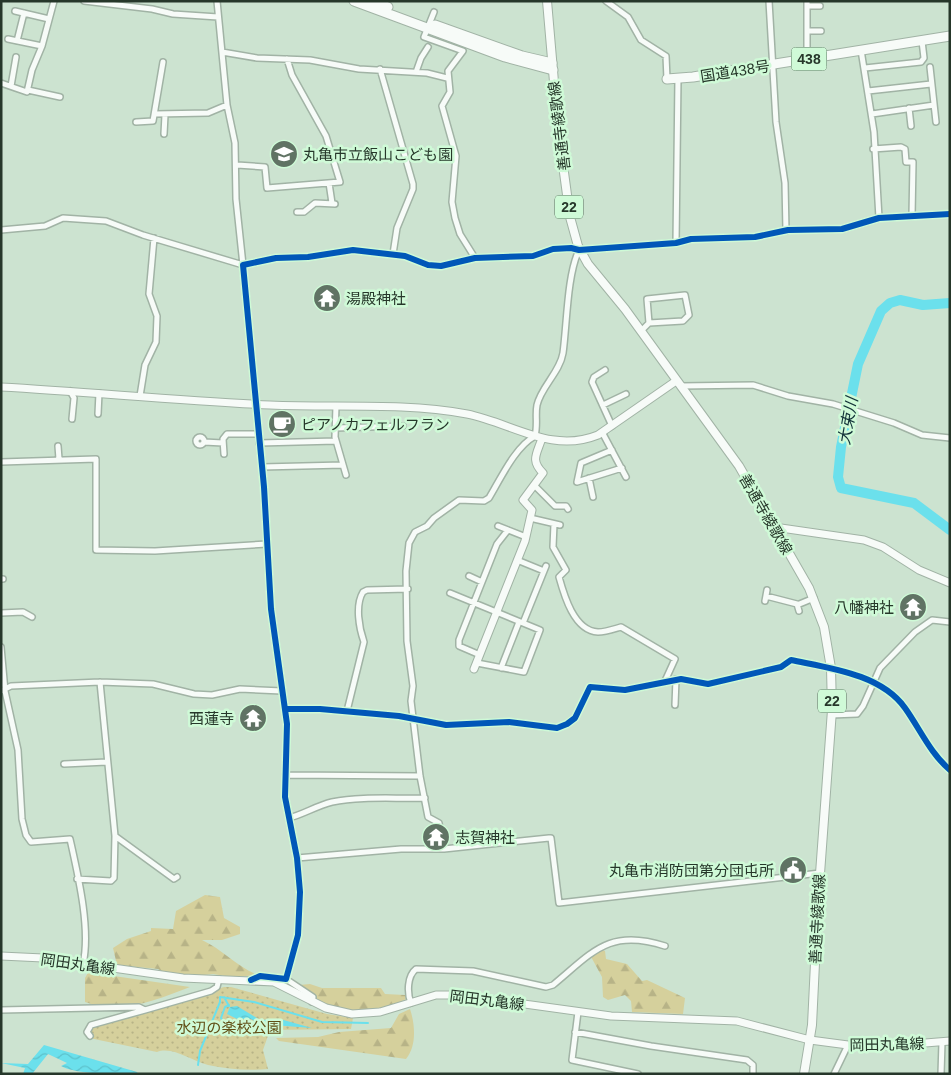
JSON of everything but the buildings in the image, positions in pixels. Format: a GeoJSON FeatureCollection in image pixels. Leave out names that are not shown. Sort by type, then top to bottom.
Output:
{"type":"FeatureCollection","features":[{"type":"Feature","properties":{"kind":"highway"},"geometry":{"type":"LineString","coordinates":[[354,1],[428,26]]}},
{"type":"Feature","properties":{"kind":"highway"},"geometry":{"type":"LineString","coordinates":[[372,1],[506,58],[552,66]]}},
{"type":"Feature","properties":{"kind":"highway","name":"国道438号"},"geometry":{"type":"LineString","coordinates":[[667,79],[950,36]]}},
{"type":"Feature","properties":{"kind":"main road","name":"善通寺綾歌線"},"geometry":{"type":"LineString","coordinates":[[547,1],[552,66],[570,217],[579,250],[641,331],[739,466],[814,598],[824,627],[831,668],[831,715],[810,1040],[805,1069]]}},
{"type":"Feature","properties":{"kind":"street"},"geometry":{"type":"LineString","coordinates":[[28,90],[32,70],[42,46],[54,1]]}},
{"type":"Feature","properties":{"kind":"street"},"geometry":{"type":"LineString","coordinates":[[84,1],[137,4],[173,14],[218,18]]}},
{"type":"Feature","properties":{"kind":"street"},"geometry":{"type":"LineString","coordinates":[[217,1],[227,105],[237,165],[236,199],[251,334],[271,609],[286,709],[285,797],[297,858],[300,911],[298,935],[286,979]]}},
{"type":"Feature","properties":{"kind":"street"},"geometry":{"type":"LineString","coordinates":[[606,1],[628,17],[641,40],[666,56],[667,79]]}},
{"type":"Feature","properties":{"kind":"street"},"geometry":{"type":"LineString","coordinates":[[769,1],[776,122],[785,183],[786,231]]}},
{"type":"Feature","properties":{"kind":"street"},"geometry":{"type":"LineString","coordinates":[[807,59],[807,4],[820,6]]}},
{"type":"Feature","properties":{"kind":"street"},"geometry":{"type":"LineString","coordinates":[[15,11],[49,19]]}},
{"type":"Feature","properties":{"kind":"street"},"geometry":{"type":"LineString","coordinates":[[434,12],[424,38],[463,51],[450,67],[447,78],[450,92],[442,106],[456,156],[452,202],[460,234],[476,258]]}},
{"type":"Feature","properties":{"kind":"street"},"geometry":{"type":"LineString","coordinates":[[17,41],[24,13]]}},
{"type":"Feature","properties":{"kind":"street"},"geometry":{"type":"LineString","coordinates":[[807,31],[821,31]]}},
{"type":"Feature","properties":{"kind":"street"},"geometry":{"type":"LineString","coordinates":[[8,39],[42,46]]}},
{"type":"Feature","properties":{"kind":"street"},"geometry":{"type":"LineString","coordinates":[[865,68],[921,62],[924,58],[922,41]]}},
{"type":"Feature","properties":{"kind":"street"},"geometry":{"type":"LineString","coordinates":[[416,72],[428,46]]}},
{"type":"Feature","properties":{"kind":"street"},"geometry":{"type":"LineString","coordinates":[[861,50],[872,114],[879,218]]}},
{"type":"Feature","properties":{"kind":"street"},"geometry":{"type":"LineString","coordinates":[[222,52],[310,60],[358,69],[416,72],[447,78]]}},
{"type":"Feature","properties":{"kind":"street"},"geometry":{"type":"LineString","coordinates":[[11,86],[16,58]]}},
{"type":"Feature","properties":{"kind":"street"},"geometry":{"type":"LineString","coordinates":[[237,165],[265,167],[267,188],[340,182],[326,136],[300,92],[286,59]]}},
{"type":"Feature","properties":{"kind":"street"},"geometry":{"type":"LineString","coordinates":[[136,122],[153,121],[163,62]]}},
{"type":"Feature","properties":{"kind":"street"},"geometry":{"type":"LineString","coordinates":[[930,67],[936,122]]}},
{"type":"Feature","properties":{"kind":"street"},"geometry":{"type":"LineString","coordinates":[[380,69],[413,184],[413,189],[397,228],[393,254]]}},
{"type":"Feature","properties":{"kind":"street"},"geometry":{"type":"LineString","coordinates":[[676,243],[678,78]]}},
{"type":"Feature","properties":{"kind":"street"},"geometry":{"type":"LineString","coordinates":[[1,83],[27,92],[28,90],[60,97]]}},
{"type":"Feature","properties":{"kind":"street"},"geometry":{"type":"LineString","coordinates":[[868,91],[931,84]]}},
{"type":"Feature","properties":{"kind":"street"},"geometry":{"type":"LineString","coordinates":[[155,114],[208,113],[227,105]]}},
{"type":"Feature","properties":{"kind":"street"},"geometry":{"type":"LineString","coordinates":[[872,114],[934,105]]}},
{"type":"Feature","properties":{"kind":"street"},"geometry":{"type":"LineString","coordinates":[[909,108],[910,126]]}},
{"type":"Feature","properties":{"kind":"street"},"geometry":{"type":"LineString","coordinates":[[164,134],[165,115]]}},
{"type":"Feature","properties":{"kind":"street"},"geometry":{"type":"LineString","coordinates":[[873,148],[901,147],[905,149],[906,162],[913,162],[912,216]]}},
{"type":"Feature","properties":{"kind":"street"},"geometry":{"type":"LineString","coordinates":[[297,212],[304,212],[315,203],[334,203],[329,183]]}},
{"type":"Feature","properties":{"kind":"street"},"geometry":{"type":"LineString","coordinates":[[1,230],[44,226],[63,218],[75,218],[106,221],[154,238],[243,265],[276,258],[308,257],[342,250],[364,250],[393,254],[434,267],[476,258],[533,256],[553,249],[571,248],[579,250],[676,243],[691,239],[755,237],[786,231],[842,229],[879,218],[950,214]]}},
{"type":"Feature","properties":{"kind":"street"},"geometry":{"type":"LineString","coordinates":[[140,396],[145,365],[156,342],[157,316],[149,294],[154,238]]}},
{"type":"Feature","properties":{"kind":"street"},"geometry":{"type":"LineString","coordinates":[[450,593],[497,612],[540,630],[524,672],[476,666],[497,612],[518,560],[526,537],[532,510],[522,500],[543,473],[535,465],[539,437],[537,405],[562,355],[567,308],[579,250]]}},
{"type":"Feature","properties":{"kind":"street"},"geometry":{"type":"LineString","coordinates":[[641,331],[649,323],[684,321],[689,315],[686,295],[647,299],[649,323]]}},
{"type":"Feature","properties":{"kind":"street"},"geometry":{"type":"LineString","coordinates":[[605,370],[594,377],[592,382],[612,426]]}},
{"type":"Feature","properties":{"kind":"street"},"geometry":{"type":"LineString","coordinates":[[1,387],[255,404],[428,408],[483,418],[559,442],[576,442],[602,432],[679,384],[753,385],[894,423],[922,435],[950,438]]}},
{"type":"Feature","properties":{"kind":"street"},"geometry":{"type":"LineString","coordinates":[[70,391],[74,398],[72,419]]}},
{"type":"Feature","properties":{"kind":"street"},"geometry":{"type":"LineString","coordinates":[[98,414],[99,393]]}},
{"type":"Feature","properties":{"kind":"street"},"geometry":{"type":"LineString","coordinates":[[603,405],[626,394]]}},
{"type":"Feature","properties":{"kind":"street"},"geometry":{"type":"LineString","coordinates":[[336,406],[336,441],[346,474]]}},
{"type":"Feature","properties":{"kind":"street"},"geometry":{"type":"LineString","coordinates":[[335,428],[403,426]]}},
{"type":"Feature","properties":{"kind":"street"},"geometry":{"type":"LineString","coordinates":[[602,432],[626,477]]}},
{"type":"Feature","properties":{"kind":"street"},"geometry":{"type":"LineString","coordinates":[[224,454],[223,442],[227,434],[258,434]]}},
{"type":"Feature","properties":{"kind":"street"},"geometry":{"type":"LineString","coordinates":[[443,849],[440,823],[428,817],[420,776],[415,725],[412,718],[410,701],[413,686],[407,641],[408,553],[415,532],[427,526],[434,518],[459,500],[484,501],[489,498],[515,457],[530,439],[539,437]]}},
{"type":"Feature","properties":{"kind":"street"},"geometry":{"type":"LineString","coordinates":[[259,443],[336,441]]}},
{"type":"Feature","properties":{"kind":"street"},"geometry":{"type":"LineString","coordinates":[[204,442],[223,442]]}},
{"type":"Feature","properties":{"kind":"street"},"geometry":{"type":"LineString","coordinates":[[58,446],[59,460]]}},
{"type":"Feature","properties":{"kind":"street"},"geometry":{"type":"LineString","coordinates":[[612,450],[581,463],[577,482],[622,468]]}},
{"type":"Feature","properties":{"kind":"street"},"geometry":{"type":"LineString","coordinates":[[1,462],[96,459],[96,550],[155,551],[267,544]]}},
{"type":"Feature","properties":{"kind":"street"},"geometry":{"type":"LineString","coordinates":[[262,467],[343,465]]}},
{"type":"Feature","properties":{"kind":"street"},"geometry":{"type":"LineString","coordinates":[[589,478],[593,497]]}},
{"type":"Feature","properties":{"kind":"street"},"geometry":{"type":"LineString","coordinates":[[534,485],[556,506],[566,506],[568,509]]}},
{"type":"Feature","properties":{"kind":"street"},"geometry":{"type":"LineString","coordinates":[[530,518],[557,524],[553,547],[566,570],[559,577],[563,603],[577,622],[597,632],[621,627],[648,645],[676,656],[665,681]]}},
{"type":"Feature","properties":{"kind":"street"},"geometry":{"type":"LineString","coordinates":[[498,526],[526,537]]}},
{"type":"Feature","properties":{"kind":"street"},"geometry":{"type":"LineString","coordinates":[[774,527],[864,540],[882,547],[919,570],[950,583]]}},
{"type":"Feature","properties":{"kind":"street"},"geometry":{"type":"LineString","coordinates":[[480,655],[459,646],[459,640],[497,544],[508,530]]}},
{"type":"Feature","properties":{"kind":"street"},"geometry":{"type":"LineString","coordinates":[[501,668],[545,569],[518,560]]}},
{"type":"Feature","properties":{"kind":"street"},"geometry":{"type":"LineString","coordinates":[[469,576],[482,582]]}},
{"type":"Feature","properties":{"kind":"street"},"geometry":{"type":"LineString","coordinates":[[347,711],[364,642],[360,632],[360,598],[363,592],[367,590],[408,589]]}},
{"type":"Feature","properties":{"kind":"street"},"geometry":{"type":"LineString","coordinates":[[768,590],[765,599],[797,605],[814,598]]}},
{"type":"Feature","properties":{"kind":"street"},"geometry":{"type":"LineString","coordinates":[[797,605],[800,611]]}},
{"type":"Feature","properties":{"kind":"street"},"geometry":{"type":"LineString","coordinates":[[1,613],[23,612],[32,617]]}},
{"type":"Feature","properties":{"kind":"street"},"geometry":{"type":"LineString","coordinates":[[831,715],[857,714],[863,706],[880,668],[923,625],[932,620],[950,622]]}},
{"type":"Feature","properties":{"kind":"street"},"geometry":{"type":"LineString","coordinates":[[1,647],[3,691],[18,750],[20,804],[26,835],[31,842],[70,839],[86,929],[83,964]]}},
{"type":"Feature","properties":{"kind":"street"},"geometry":{"type":"LineString","coordinates":[[286,709],[347,711],[412,718],[417,721],[446,725],[509,722],[557,728],[575,718],[590,687],[625,690],[676,679],[708,684],[781,667],[791,660],[831,668],[874,683],[897,698],[941,762],[950,770]]}},
{"type":"Feature","properties":{"kind":"street"},"geometry":{"type":"LineString","coordinates":[[675,705],[676,679]]}},
{"type":"Feature","properties":{"kind":"street"},"geometry":{"type":"LineString","coordinates":[[3,691],[11,686],[100,682],[153,684],[194,694],[212,695],[240,690],[282,691]]}},
{"type":"Feature","properties":{"kind":"street"},"geometry":{"type":"LineString","coordinates":[[77,879],[111,882],[114,878],[115,836],[100,682]]}},
{"type":"Feature","properties":{"kind":"street"},"geometry":{"type":"LineString","coordinates":[[64,764],[107,762]]}},
{"type":"Feature","properties":{"kind":"street"},"geometry":{"type":"LineString","coordinates":[[285,775],[420,776]]}},
{"type":"Feature","properties":{"kind":"street"},"geometry":{"type":"LineString","coordinates":[[288,818],[306,813],[316,807],[351,799],[424,798]]}},
{"type":"Feature","properties":{"kind":"street"},"geometry":{"type":"LineString","coordinates":[[115,836],[174,879],[177,877]]}},
{"type":"Feature","properties":{"kind":"street"},"geometry":{"type":"LineString","coordinates":[[297,858],[400,849],[443,849],[551,838],[558,903],[820,872]]}},
{"type":"Feature","properties":{"kind":"street"},"geometry":{"type":"LineString","coordinates":[[410,1003],[410,976],[416,969],[473,971],[546,987],[553,985],[600,946],[629,939],[641,939],[665,946]]}},
{"type":"Feature","properties":{"kind":"street","name":"岡田丸亀線"},"geometry":{"type":"LineString","coordinates":[[1,956],[43,958],[158,975],[251,980],[280,984],[312,1002],[336,1012],[358,1014],[380,1012],[436,995],[460,995],[611,1016],[737,1021],[810,1040],[848,1045],[888,1046],[946,1041]]}},
{"type":"Feature","properties":{"kind":"street"},"geometry":{"type":"LineString","coordinates":[[251,980],[260,976],[286,979],[313,997],[312,1002]]}},
{"type":"Feature","properties":{"kind":"street"},"geometry":{"type":"LineString","coordinates":[[90,1036],[87,1032],[91,1025],[210,991],[217,987],[218,979]]}},
{"type":"Feature","properties":{"kind":"street"},"geometry":{"type":"LineString","coordinates":[[1,1010],[139,1007],[145,1010]]}},
{"type":"Feature","properties":{"kind":"street"},"geometry":{"type":"LineString","coordinates":[[578,1012],[572,1060],[638,1074]]}},
{"type":"Feature","properties":{"kind":"street"},"geometry":{"type":"LineString","coordinates":[[575,1032],[650,1046],[747,1060],[753,1065],[753,1074]]}},
{"type":"Feature","properties":{"kind":"street"},"geometry":{"type":"LineString","coordinates":[[941,1074],[946,1041]]}},
{"type":"Feature","properties":{"kind":"street"},"geometry":{"type":"LineString","coordinates":[[834,1074],[848,1045]]}},
{"type":"Feature","properties":{"kind":"green space"},"geometry":{"type":"Polygon","coordinates":[[[205,895],[220,897],[224,918],[240,927],[240,934],[222,940],[202,940],[250,972],[258,975],[232,977],[213,974],[196,976],[165,973],[158,969],[117,965],[113,948],[127,939],[151,931],[151,928],[173,929],[176,911],[205,895]]]}},
{"type":"Feature","properties":{"kind":"green space"},"geometry":{"type":"Polygon","coordinates":[[[598,948],[605,951],[606,959],[627,964],[642,981],[647,980],[685,998],[683,1014],[632,1012],[631,1001],[625,995],[608,1000],[603,997],[602,977],[589,953],[591,950],[598,948]]]}},
{"type":"Feature","properties":{"kind":"green space"},"geometry":{"type":"Polygon","coordinates":[[[89,971],[190,987],[165,997],[138,1004],[112,1007],[98,1006],[85,1002],[85,978],[89,971]]]}},
{"type":"Feature","properties":{"kind":"green space"},"geometry":{"type":"Polygon","coordinates":[[[310,984],[322,988],[381,988],[385,994],[405,995],[406,999],[378,1009],[350,1011],[323,1003],[299,985],[310,984]]]}},
{"type":"Feature","properties":{"kind":"green space","name":"水辺の楽校公園"},"geometry":{"type":"Polygon","coordinates":[[[224,987],[231,987],[327,1014],[353,1018],[351,1029],[270,1030],[263,1050],[268,1069],[260,1070],[215,1066],[202,1063],[176,1052],[157,1052],[89,1038],[88,1034],[91,1026],[224,987]]]}},
{"type":"Feature","properties":{"kind":"green space"},"geometry":{"type":"Polygon","coordinates":[[[410,1009],[414,1035],[410,1054],[406,1059],[279,1041],[276,1038],[318,1037],[339,1032],[391,1028],[399,1014],[410,1009]]]}},
{"type":"Feature","properties":{"kind":"water"},"geometry":{"type":"Polygon","coordinates":[[[237,1006],[260,1020],[280,1019],[312,1028],[259,1024],[251,1019],[237,1019],[227,1014],[230,1007],[237,1006]]]}},
{"type":"Feature","properties":{"kind":"water"},"geometry":{"type":"Polygon","coordinates":[[[44,1045],[137,1072],[138,1074],[98,1073],[68,1069],[61,1066],[67,1063],[48,1054],[32,1074],[23,1074],[25,1068],[1,1063],[28,1064],[44,1045]]]}},
{"type":"Feature","properties":{"kind":"waterway","name":"大束川"},"geometry":{"type":"LineString","coordinates":[[950,303],[923,305],[900,300],[890,303],[881,311],[858,364],[841,447],[838,477],[841,488],[914,503],[950,530]]}},
{"type":"Feature","properties":{"kind":"waterway"},"geometry":{"type":"LineString","coordinates":[[198,1065],[200,1051],[220,1002],[220,997],[254,1002],[322,1022],[368,1023]]}},
{"type":"Feature","properties":{"kind":"waterway"},"geometry":{"type":"LineString","coordinates":[[224,997],[229,1006]]}},
{"type":"Feature","properties":{"kind":"waterway"},"geometry":{"type":"LineString","coordinates":[[226,1026],[221,1018],[225,1007],[229,1005]]}},
{"type":"Feature","properties":{"kind":"cycle path"},"geometry":{"type":"LineString","coordinates":[[251,980],[260,976],[286,979],[298,935],[300,892],[297,858],[285,797],[287,724],[271,609],[264,487],[243,265],[276,258],[308,257],[353,250],[405,256],[428,265],[441,266],[475,258],[533,256],[553,249],[571,248],[579,250],[676,243],[691,239],[755,237],[788,230],[842,229],[879,218],[950,214]]}},
{"type":"Feature","properties":{"kind":"cycle path"},"geometry":{"type":"LineString","coordinates":[[286,709],[320,709],[399,716],[446,725],[509,722],[557,728],[575,718],[590,687],[625,690],[681,679],[708,684],[781,667],[791,660],[853,674],[882,687],[905,708],[931,748],[950,770]]}},
{"type":"Feature","properties":{"kind":"place","name":"丸亀市立飯山こども園"},"geometry":{"type":"Point","coordinates":[284,154]}},
{"type":"Feature","properties":{"kind":"place","name":"湯殿神社"},"geometry":{"type":"Point","coordinates":[327,298]}},
{"type":"Feature","properties":{"kind":"place","name":"ピアノカフェルフラン"},"geometry":{"type":"Point","coordinates":[282,424]}},
{"type":"Feature","properties":{"kind":"place","name":"八幡神社"},"geometry":{"type":"Point","coordinates":[913,607]}},
{"type":"Feature","properties":{"kind":"place","name":"西蓮寺"},"geometry":{"type":"Point","coordinates":[253,718]}},
{"type":"Feature","properties":{"kind":"place","name":"志賀神社"},"geometry":{"type":"Point","coordinates":[436,837]}},
{"type":"Feature","properties":{"kind":"place","name":"丸亀市消防団第分団屯所"},"geometry":{"type":"Point","coordinates":[793,870]}}]}
